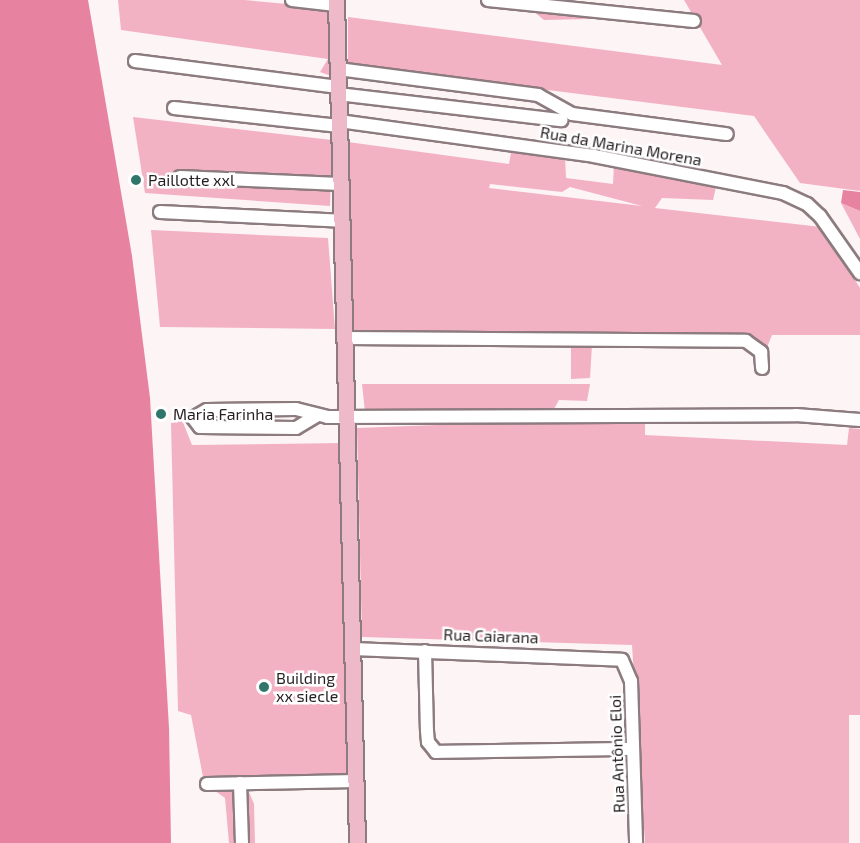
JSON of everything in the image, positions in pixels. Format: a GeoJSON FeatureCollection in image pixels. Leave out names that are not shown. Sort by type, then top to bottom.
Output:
{"type":"FeatureCollection","features":[{"type":"Feature","properties":{"kind":"main road"},"geometry":{"type":"LineString","coordinates":[[336,2],[344,70],[339,124],[340,184],[351,338],[346,417],[357,843]]}},
{"type":"Feature","properties":{"kind":"street"},"geometry":{"type":"LineString","coordinates":[[292,0],[336,2]]}},
{"type":"Feature","properties":{"kind":"street"},"geometry":{"type":"LineString","coordinates":[[488,0],[694,21]]}},
{"type":"Feature","properties":{"kind":"street"},"geometry":{"type":"LineString","coordinates":[[135,61],[343,92],[561,120]]}},
{"type":"Feature","properties":{"kind":"street"},"geometry":{"type":"LineString","coordinates":[[344,70],[538,95],[572,114],[727,134]]}},
{"type":"Feature","properties":{"kind":"street","name":"Rua da Marina Morena"},"geometry":{"type":"LineString","coordinates":[[174,108],[339,124],[594,156],[783,193],[807,204],[820,216],[860,273]]}},
{"type":"Feature","properties":{"kind":"street"},"geometry":{"type":"LineString","coordinates":[[180,177],[340,184]]}},
{"type":"Feature","properties":{"kind":"street"},"geometry":{"type":"LineString","coordinates":[[160,212],[341,221]]}},
{"type":"Feature","properties":{"kind":"street"},"geometry":{"type":"LineString","coordinates":[[351,338],[746,341],[761,352],[762,368]]}},
{"type":"Feature","properties":{"kind":"street"},"geometry":{"type":"LineString","coordinates":[[322,416],[296,428],[200,427],[193,418],[198,412],[222,409],[296,409],[322,416],[346,417],[700,414],[860,420]]}},
{"type":"Feature","properties":{"kind":"street","name":"Rua Caiarana"},"geometry":{"type":"LineString","coordinates":[[353,649],[613,657],[626,665]]}},
{"type":"Feature","properties":{"kind":"street"},"geometry":{"type":"LineString","coordinates":[[425,651],[428,742],[436,752],[632,749]]}},
{"type":"Feature","properties":{"kind":"street","name":"Rua Antônio Eloi"},"geometry":{"type":"LineString","coordinates":[[626,665],[631,681],[636,843]]}},
{"type":"Feature","properties":{"kind":"street"},"geometry":{"type":"LineString","coordinates":[[207,784],[356,781]]}},
{"type":"Feature","properties":{"kind":"street"},"geometry":{"type":"LineString","coordinates":[[240,783],[242,843]]}},
{"type":"Feature","properties":{"kind":"shaded area"},"geometry":{"type":"Polygon","coordinates":[[[0,0],[88,0],[132,256],[150,398],[169,728],[171,843],[0,843],[0,0]]]}},
{"type":"Feature","properties":{"kind":"shaded area"},"geometry":{"type":"Polygon","coordinates":[[[118,0],[244,0],[331,8],[334,77],[320,72],[328,59],[121,30],[118,0]]]}},
{"type":"Feature","properties":{"kind":"shaded area"},"geometry":{"type":"Polygon","coordinates":[[[684,0],[860,0],[860,191],[800,183],[754,116],[348,65],[348,17],[722,65],[684,0]]]}},
{"type":"Feature","properties":{"kind":"shaded area"},"geometry":{"type":"Polygon","coordinates":[[[527,6],[592,13],[590,19],[544,20],[527,6]]]}},
{"type":"Feature","properties":{"kind":"shaded area"},"geometry":{"type":"Polygon","coordinates":[[[133,117],[332,140],[330,206],[145,193],[133,117]]]}},
{"type":"Feature","properties":{"kind":"shaded area"},"geometry":{"type":"Polygon","coordinates":[[[348,142],[509,164],[512,147],[565,156],[566,178],[613,184],[614,162],[717,183],[713,200],[662,198],[655,208],[821,227],[860,288],[860,335],[772,335],[766,350],[753,338],[592,340],[354,335],[348,142]],[[490,184],[489,188],[642,206],[570,187],[562,192],[490,184]]]}},
{"type":"Feature","properties":{"kind":"shaded area"},"geometry":{"type":"Polygon","coordinates":[[[843,190],[860,192],[860,211],[841,203],[843,190]]]}},
{"type":"Feature","properties":{"kind":"shaded area"},"geometry":{"type":"Polygon","coordinates":[[[841,203],[860,211],[860,239],[841,203]]]}},
{"type":"Feature","properties":{"kind":"shaded area"},"geometry":{"type":"Polygon","coordinates":[[[151,230],[328,238],[335,329],[160,327],[151,230]]]}},
{"type":"Feature","properties":{"kind":"shaded area"},"geometry":{"type":"Polygon","coordinates":[[[592,345],[590,378],[571,379],[571,348],[592,345]]]}},
{"type":"Feature","properties":{"kind":"shaded area"},"geometry":{"type":"Polygon","coordinates":[[[362,384],[590,384],[587,401],[559,400],[554,409],[365,412],[362,384]]]}},
{"type":"Feature","properties":{"kind":"shaded area"},"geometry":{"type":"Polygon","coordinates":[[[645,417],[645,435],[847,445],[849,428],[860,429],[860,715],[849,715],[849,843],[645,843],[632,645],[362,637],[357,428],[645,417]]]}},
{"type":"Feature","properties":{"kind":"shaded area"},"geometry":{"type":"Polygon","coordinates":[[[182,420],[192,445],[343,443],[348,781],[204,782],[191,715],[178,711],[171,423],[182,420]]]}},
{"type":"Feature","properties":{"kind":"shaded area"},"geometry":{"type":"Polygon","coordinates":[[[246,785],[254,804],[255,843],[229,843],[225,798],[211,788],[246,785]]]}},
{"type":"Feature","properties":{"kind":"place","name":"Paillotte xxl"},"geometry":{"type":"Point","coordinates":[136,180]}},
{"type":"Feature","properties":{"kind":"place","name":"Maria Farinha"},"geometry":{"type":"Point","coordinates":[161,414]}},
{"type":"Feature","properties":{"kind":"place","name":"Building xx siecle"},"geometry":{"type":"Point","coordinates":[264,687]}}]}
